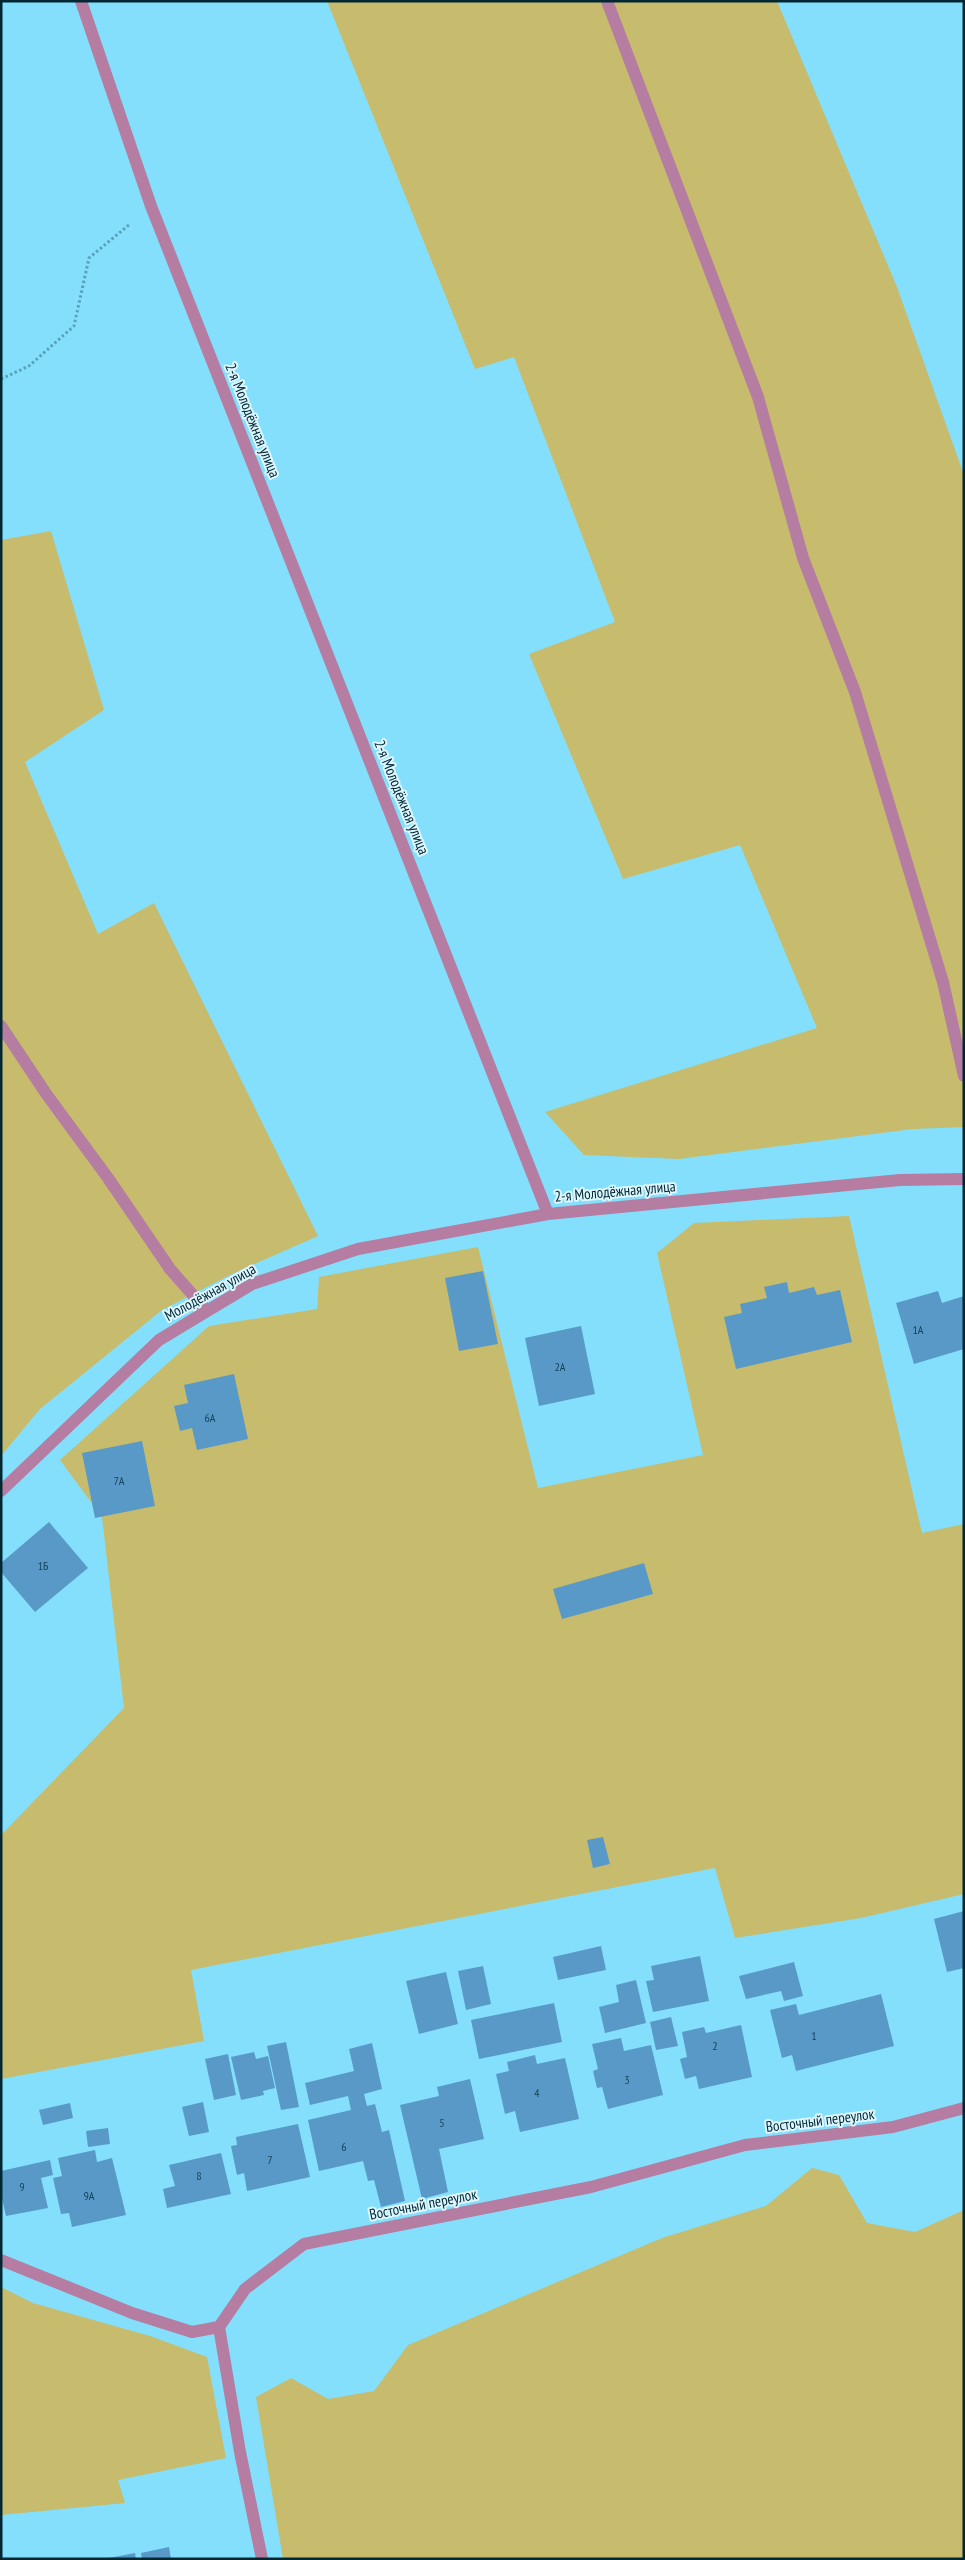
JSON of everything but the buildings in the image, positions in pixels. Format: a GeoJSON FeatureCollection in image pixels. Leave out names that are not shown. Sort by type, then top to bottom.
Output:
{"type":"FeatureCollection","features":[{"type":"Feature","properties":{"kind":"street","name":"2-я Молодёжная улица"},"geometry":{"type":"LineString","coordinates":[[81,1],[151,206],[548,1214],[900,1180],[964,1180]]}},
{"type":"Feature","properties":{"kind":"street"},"geometry":{"type":"LineString","coordinates":[[607,1],[758,397],[803,558],[861,711],[942,982],[964,1076]]}},
{"type":"Feature","properties":{"kind":"street"},"geometry":{"type":"LineString","coordinates":[[1,1026],[46,1095],[108,1178],[170,1269],[207,1312]]}},
{"type":"Feature","properties":{"kind":"street","name":"Молодёжная улица"},"geometry":{"type":"LineString","coordinates":[[1,1491],[159,1340],[252,1284],[358,1249],[548,1214]]}},
{"type":"Feature","properties":{"kind":"street","name":"Восточный переулок"},"geometry":{"type":"LineString","coordinates":[[219,2327],[245,2289],[304,2244],[591,2187],[745,2145],[893,2127],[964,2108]]}},
{"type":"Feature","properties":{"kind":"street"},"geometry":{"type":"LineString","coordinates":[[1,2260],[132,2313],[192,2332],[219,2327],[240,2452],[262,2559]]}},
{"type":"Feature","properties":{"kind":"path"},"geometry":{"type":"LineString","coordinates":[[1,379],[29,366],[74,326],[89,258],[151,206]]}},
{"type":"Feature","properties":{"kind":"shaded area"},"geometry":{"type":"Polygon","coordinates":[[[327,1],[777,1],[897,287],[964,475],[964,1127],[913,1129],[679,1159],[584,1155],[545,1112],[817,1028],[740,845],[623,879],[529,654],[615,622],[514,357],[475,369],[327,1]]]}},
{"type":"Feature","properties":{"kind":"shaded area"},"geometry":{"type":"Polygon","coordinates":[[[51,531],[104,710],[25,762],[98,934],[154,903],[318,1236],[232,1274],[162,1310],[40,1409],[1,1456],[1,540],[51,531]]]}},
{"type":"Feature","properties":{"kind":"shaded area"},"geometry":{"type":"Polygon","coordinates":[[[849,1216],[922,1533],[964,1524],[964,1894],[861,1918],[735,1938],[715,1868],[191,1970],[204,2041],[1,2079],[1,1835],[124,1708],[102,1517],[60,1460],[209,1326],[317,1309],[319,1277],[478,1247],[538,1488],[703,1455],[657,1253],[694,1223],[849,1216]]]}},
{"type":"Feature","properties":{"kind":"shaded area"},"geometry":{"type":"Polygon","coordinates":[[[812,2168],[839,2175],[867,2223],[915,2232],[964,2210],[964,2559],[283,2559],[256,2397],[291,2378],[328,2399],[374,2391],[408,2345],[662,2238],[766,2206],[812,2168]]]}},
{"type":"Feature","properties":{"kind":"shaded area"},"geometry":{"type":"Polygon","coordinates":[[[1,2287],[33,2303],[150,2336],[207,2357],[226,2458],[118,2480],[125,2503],[1,2515],[1,2287]]]}}]}
